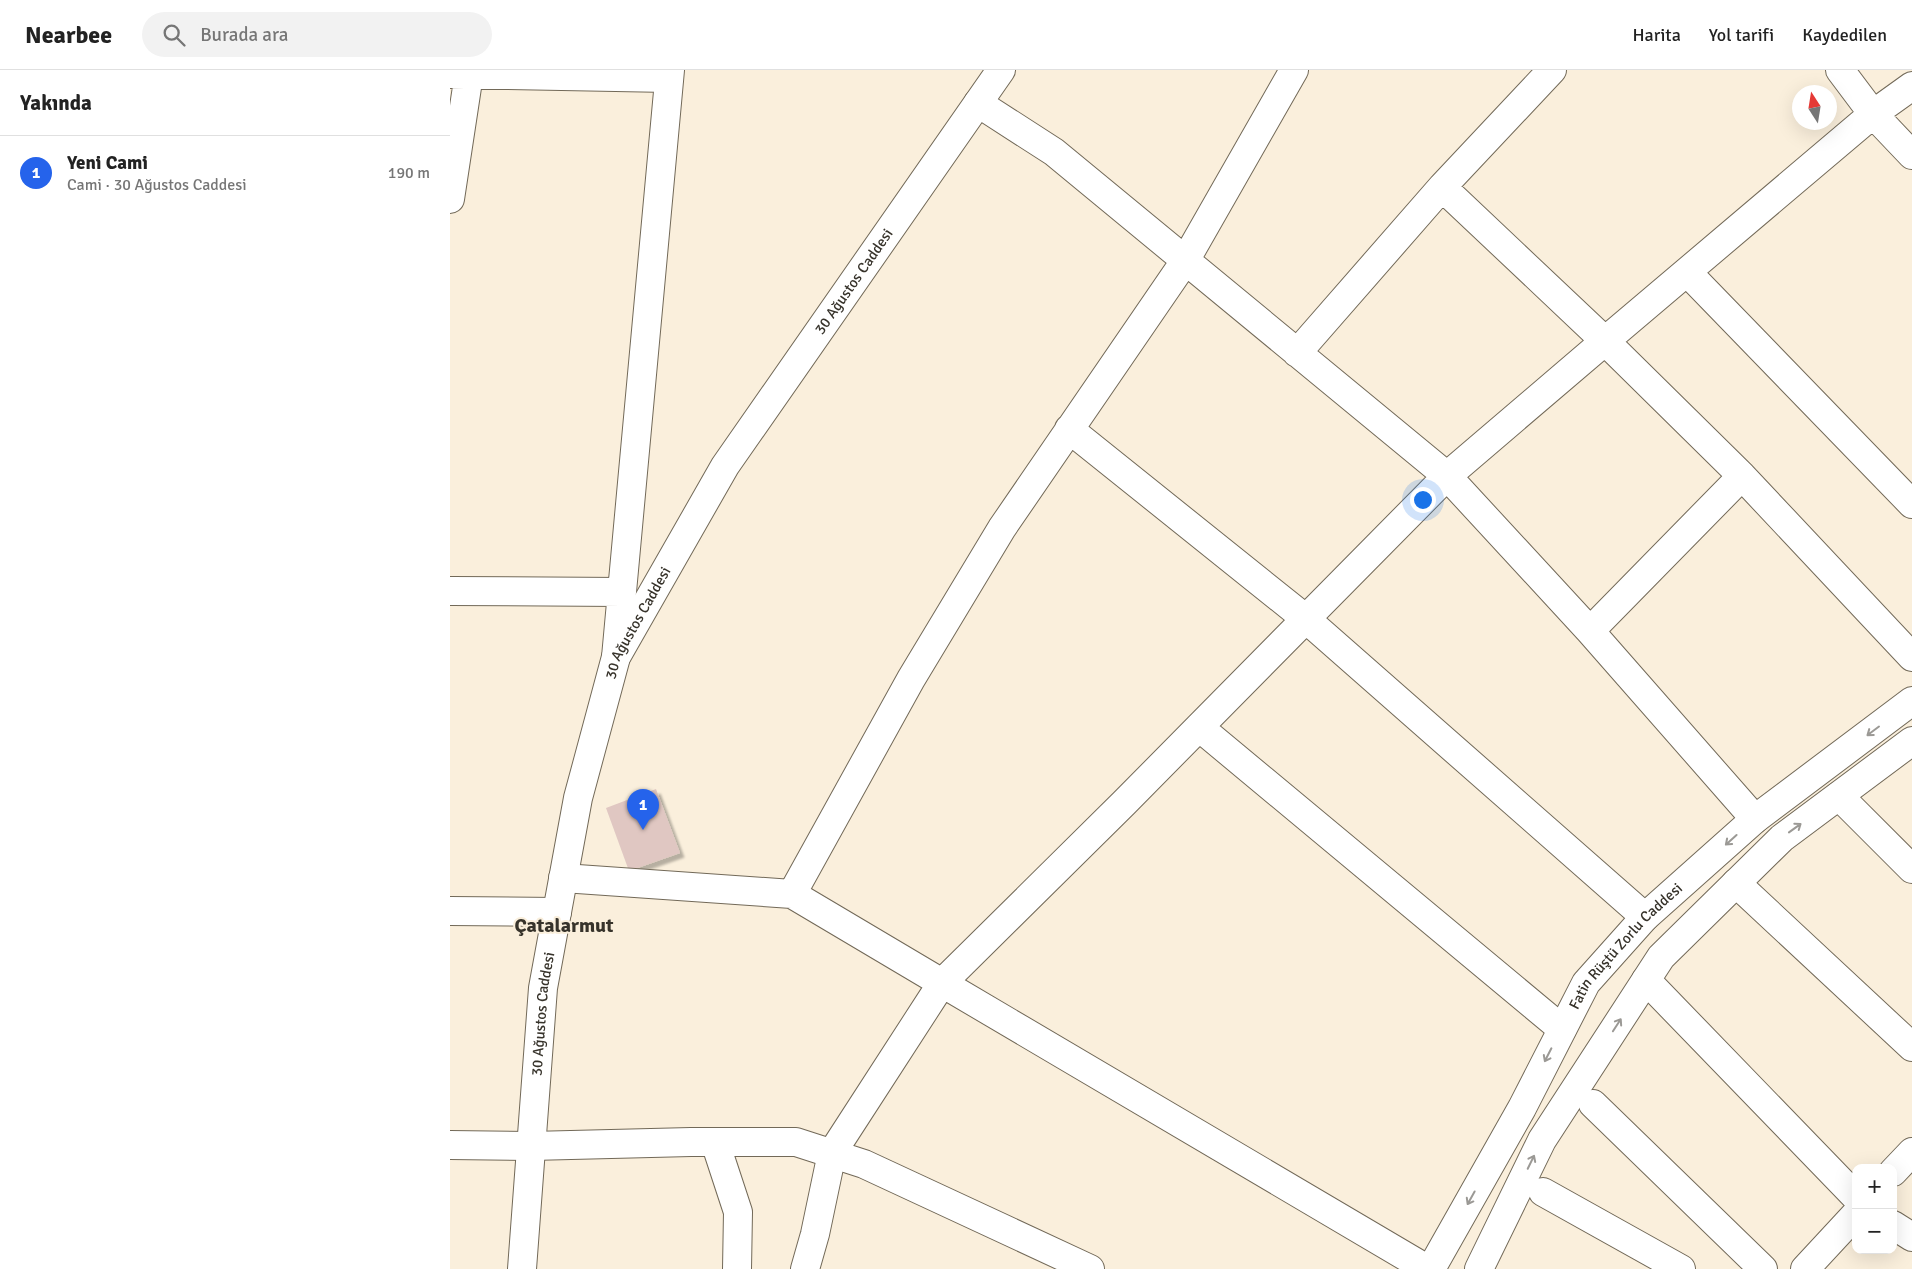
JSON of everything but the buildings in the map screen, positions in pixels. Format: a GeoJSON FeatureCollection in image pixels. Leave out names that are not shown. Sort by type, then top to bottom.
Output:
{"type":"FeatureCollection","features":[{"type":"Feature","properties":{"kind":"street","name":"30 Ağustos Caddesi"},"geometry":{"type":"LineString","coordinates":[[522,1269],[543,988],[578,798],[616,657],[725,466],[1001,70]]}},
{"type":"Feature","properties":{"kind":"street"},"geometry":{"type":"LineString","coordinates":[[792,894],[911,679],[1002,528],[1185,261],[1294,70]]}},
{"type":"Feature","properties":{"kind":"street"},"geometry":{"type":"LineString","coordinates":[[1297,353],[1442,187],[1552,70]]}},
{"type":"Feature","properties":{"kind":"street"},"geometry":{"type":"LineString","coordinates":[[1840,70],[1873,114],[1912,155]]}},
{"type":"Feature","properties":{"kind":"street"},"geometry":{"type":"LineString","coordinates":[[450,199],[460,74],[670,74],[616,657]]}},
{"type":"Feature","properties":{"kind":"street"},"geometry":{"type":"LineString","coordinates":[[805,1269],[815,1234],[832,1153],[942,983],[1447,476],[1873,114],[1912,86]]}},
{"type":"Feature","properties":{"kind":"street"},"geometry":{"type":"LineString","coordinates":[[978,103],[1054,152],[1447,476],[1590,631],[1754,819]]}},
{"type":"Feature","properties":{"kind":"street"},"geometry":{"type":"LineString","coordinates":[[1442,187],[1605,341],[1742,476],[1912,657]]}},
{"type":"Feature","properties":{"kind":"street"},"geometry":{"type":"LineString","coordinates":[[1687,272],[1912,504]]}},
{"type":"Feature","properties":{"kind":"street"},"geometry":{"type":"LineString","coordinates":[[1069,429],[1306,618],[1645,917]]}},
{"type":"Feature","properties":{"kind":"street"},"geometry":{"type":"LineString","coordinates":[[1590,631],[1742,476]]}},
{"type":"Feature","properties":{"kind":"street"},"geometry":{"type":"LineString","coordinates":[[450,591],[622,592]]}},
{"type":"Feature","properties":{"kind":"street","name":"Fatin Rüştü Zorlu Caddesi"},"geometry":{"type":"LineString","coordinates":[[1431,1269],[1522,1108],[1586,983],[1645,917],[1754,819],[1912,701]]}},
{"type":"Feature","properties":{"kind":"street"},"geometry":{"type":"LineString","coordinates":[[1199,727],[1562,1029]]}},
{"type":"Feature","properties":{"kind":"street"},"geometry":{"type":"LineString","coordinates":[[1479,1269],[1542,1140],[1661,957],[1782,838],[1912,741]]}},
{"type":"Feature","properties":{"kind":"street"},"geometry":{"type":"LineString","coordinates":[[1839,796],[1912,869]]}},
{"type":"Feature","properties":{"kind":"street"},"geometry":{"type":"LineString","coordinates":[[563,878],[792,894],[1427,1269]]}},
{"type":"Feature","properties":{"kind":"street"},"geometry":{"type":"LineString","coordinates":[[1736,883],[1912,1047]]}},
{"type":"Feature","properties":{"kind":"street"},"geometry":{"type":"LineString","coordinates":[[450,911],[557,912]]}},
{"type":"Feature","properties":{"kind":"street"},"geometry":{"type":"LineString","coordinates":[[1646,980],[1852,1193]]}},
{"type":"Feature","properties":{"kind":"street"},"geometry":{"type":"LineString","coordinates":[[1593,1104],[1763,1269]]}},
{"type":"Feature","properties":{"kind":"street"},"geometry":{"type":"LineString","coordinates":[[715,1142],[738,1212],[736,1269]]}},
{"type":"Feature","properties":{"kind":"street"},"geometry":{"type":"LineString","coordinates":[[450,1145],[531,1146],[796,1142],[864,1164],[1090,1269]]}},
{"type":"Feature","properties":{"kind":"street"},"geometry":{"type":"LineString","coordinates":[[1897,1168],[1912,1152]]}},
{"type":"Feature","properties":{"kind":"street"},"geometry":{"type":"LineString","coordinates":[[1543,1192],[1681,1269]]}},
{"type":"Feature","properties":{"kind":"street"},"geometry":{"type":"LineString","coordinates":[[1805,1269],[1852,1218]]}},
{"type":"Feature","properties":{"kind":"street"},"geometry":{"type":"LineString","coordinates":[[1897,1228],[1912,1237]]}},
{"type":"Feature","properties":{"kind":"place","name":"Yeni Cami"},"geometry":{"type":"Point","coordinates":[643,830]}},
{"type":"Feature","properties":{"kind":"district","name":"Çatalarmut"},"geometry":{"type":"Point","coordinates":[564,925]}}]}
